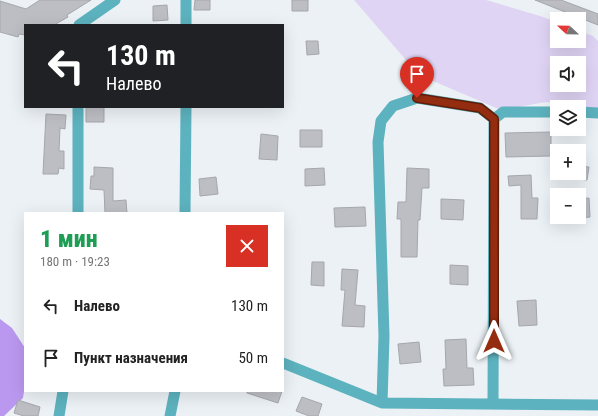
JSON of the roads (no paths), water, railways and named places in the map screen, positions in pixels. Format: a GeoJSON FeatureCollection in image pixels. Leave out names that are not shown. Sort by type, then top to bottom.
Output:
{"type":"FeatureCollection","features":[{"type":"Feature","properties":{"kind":"street"},"geometry":{"type":"LineString","coordinates":[[80,24],[115,0]]}},
{"type":"Feature","properties":{"kind":"street"},"geometry":{"type":"LineString","coordinates":[[186,0],[186,24]]}},
{"type":"Feature","properties":{"kind":"street"},"geometry":{"type":"LineString","coordinates":[[382,403],[384,336],[378,142],[381,121],[393,106],[417,98],[480,108],[494,119]]}},
{"type":"Feature","properties":{"kind":"street"},"geometry":{"type":"LineString","coordinates":[[78,108],[78,212]]}},
{"type":"Feature","properties":{"kind":"street"},"geometry":{"type":"LineString","coordinates":[[185,212],[186,108]]}},
{"type":"Feature","properties":{"kind":"street"},"geometry":{"type":"LineString","coordinates":[[494,119],[503,112],[550,112]]}},
{"type":"Feature","properties":{"kind":"street"},"geometry":{"type":"LineString","coordinates":[[586,112],[598,113]]}},
{"type":"Feature","properties":{"kind":"street"},"geometry":{"type":"LineString","coordinates":[[494,119],[494,404]]}},
{"type":"Feature","properties":{"kind":"street"},"geometry":{"type":"LineString","coordinates":[[284,363],[382,403],[598,404]]}},
{"type":"Feature","properties":{"kind":"street"},"geometry":{"type":"LineString","coordinates":[[59,416],[64,392]]}},
{"type":"Feature","properties":{"kind":"street"},"geometry":{"type":"LineString","coordinates":[[170,416],[174,392]]}}]}
